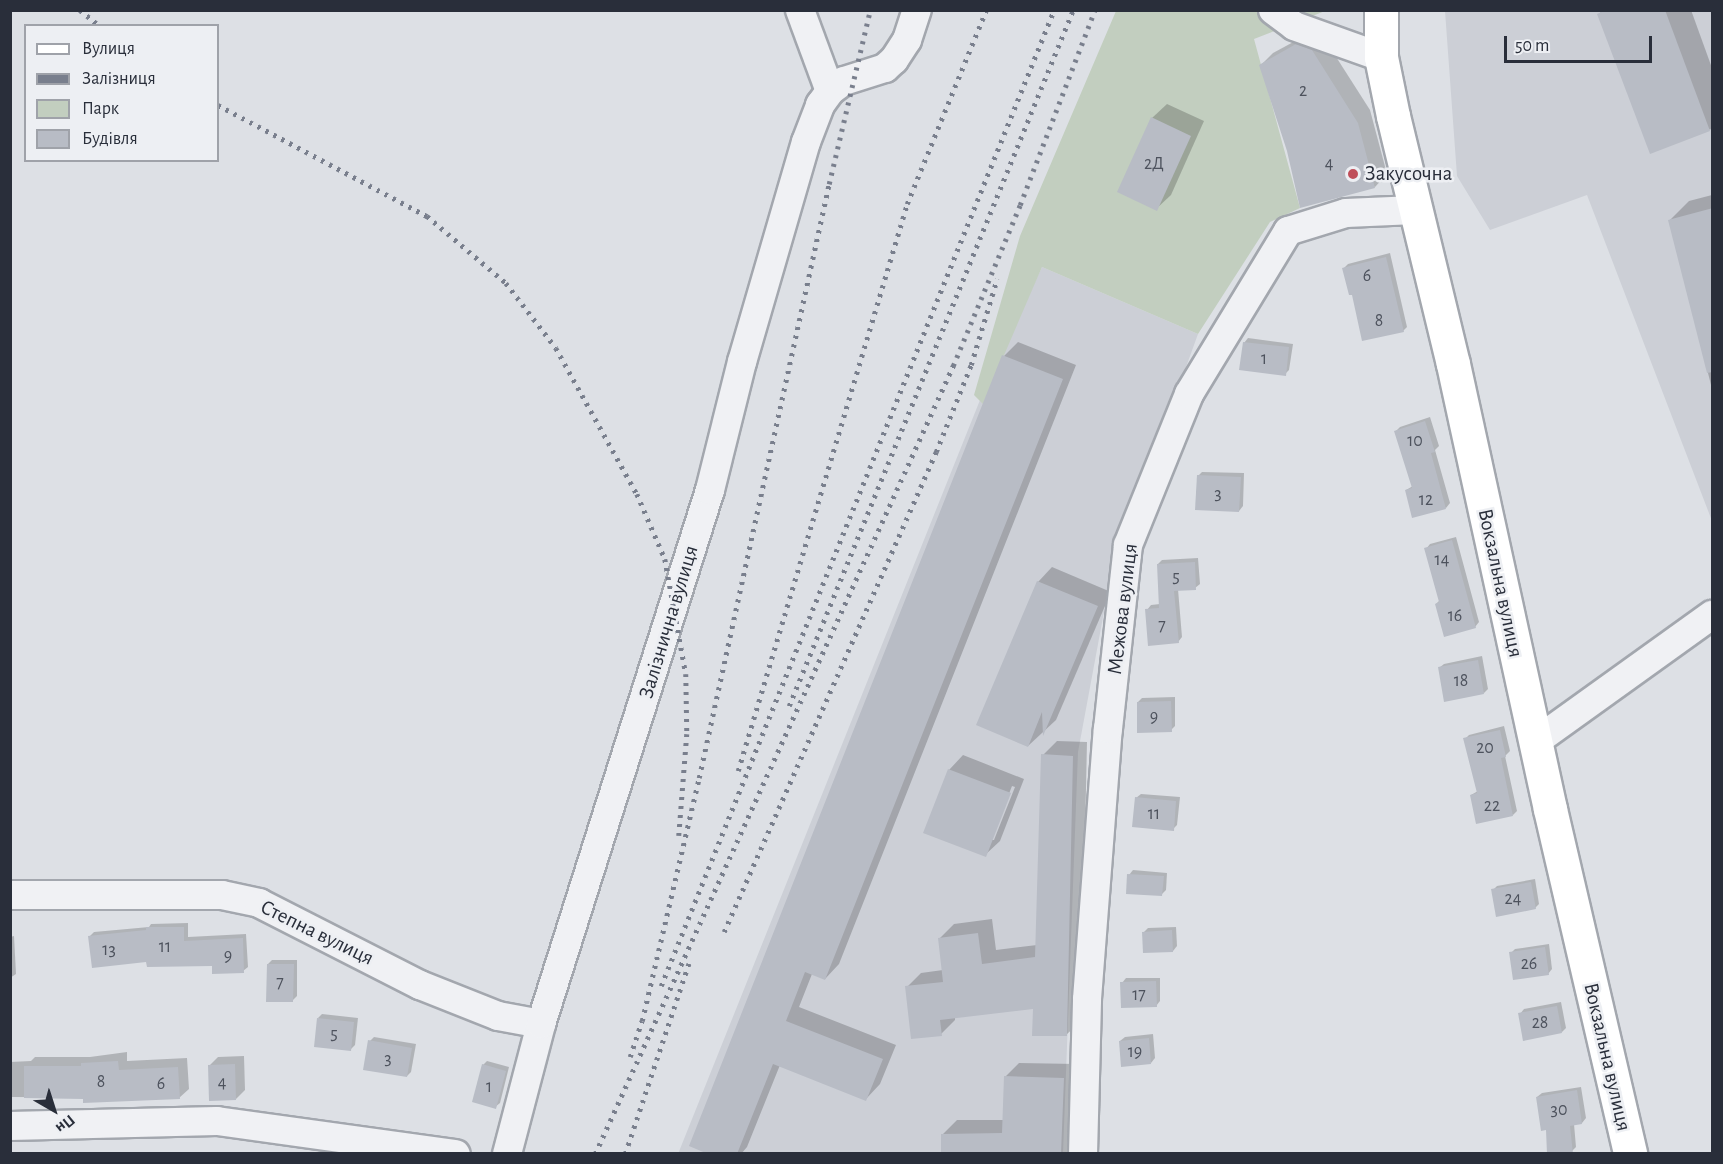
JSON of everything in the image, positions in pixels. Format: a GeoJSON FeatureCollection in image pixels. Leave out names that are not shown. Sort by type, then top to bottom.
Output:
{"type":"FeatureCollection","features":[{"type":"Feature","properties":{"kind":"main road","name":"Вокзальна вулиця"},"geometry":{"type":"LineString","coordinates":[[1382,10],[1382,57],[1415,210],[1453,364],[1535,742],[1630,1154]]}},
{"type":"Feature","properties":{"kind":"street"},"geometry":{"type":"LineString","coordinates":[[800,10],[830,91],[844,81],[885,68],[894,60],[907,40],[917,10]]}},
{"type":"Feature","properties":{"kind":"street"},"geometry":{"type":"LineString","coordinates":[[1273,10],[1294,26],[1382,57]]}},
{"type":"Feature","properties":{"kind":"street","name":"Залізнична вулиця"},"geometry":{"type":"LineString","coordinates":[[507,1154],[541,1024],[710,490],[742,362],[806,142],[820,105],[830,91]]}},
{"type":"Feature","properties":{"kind":"street","name":"Межова вулиця"},"geometry":{"type":"LineString","coordinates":[[1083,1154],[1087,999],[1108,729],[1128,545],[1189,394],[1288,231],[1346,213],[1415,210]]}},
{"type":"Feature","properties":{"kind":"street"},"geometry":{"type":"LineString","coordinates":[[1535,742],[1713,615]]}},
{"type":"Feature","properties":{"kind":"street","name":"Степна вулиця"},"geometry":{"type":"LineString","coordinates":[[10,895],[222,895],[259,903],[420,985],[498,1016],[541,1024]]}},
{"type":"Feature","properties":{"kind":"street"},"geometry":{"type":"LineString","coordinates":[[10,1126],[217,1121],[456,1154]]}},
{"type":"Feature","properties":{"kind":"shaded area"},"geometry":{"type":"Polygon","coordinates":[[[1445,11],[1712,11],[1712,521],[1587,195],[1490,230],[1457,176],[1445,11]]]}},
{"type":"Feature","properties":{"kind":"shaded area"},"geometry":{"type":"Polygon","coordinates":[[[1042,267],[1198,334],[1111,574],[1078,752],[1063,1153],[678,1154],[980,400],[1042,267]]]}},
{"type":"Feature","properties":{"kind":"green space"},"geometry":{"type":"Polygon","coordinates":[[[1116,11],[1325,11],[1254,39],[1300,208],[1270,222],[1198,334],[1042,267],[983,404],[974,395],[1020,236],[1116,11]]]}},
{"type":"Feature","properties":{"kind":"building"},"geometry":{"type":"Polygon","coordinates":[[[1606,10],[1665,10],[1710,131],[1650,154],[1597,14],[1606,10]]]}},
{"type":"Feature","properties":{"kind":"building"},"geometry":{"type":"Polygon","coordinates":[[[1296,44],[1312,50],[1358,123],[1375,188],[1300,208],[1287,151],[1259,65],[1296,44]]]}},
{"type":"Feature","properties":{"kind":"building"},"geometry":{"type":"Polygon","coordinates":[[[1151,117],[1191,136],[1157,211],[1117,192],[1151,117]]]}},
{"type":"Feature","properties":{"kind":"building"},"geometry":{"type":"Polygon","coordinates":[[[1713,208],[1713,372],[1707,373],[1668,220],[1713,208]]]}},
{"type":"Feature","properties":{"kind":"building"},"geometry":{"type":"Polygon","coordinates":[[[1386,257],[1404,332],[1362,341],[1352,295],[1349,295],[1342,268],[1386,257]]]}},
{"type":"Feature","properties":{"kind":"building"},"geometry":{"type":"Polygon","coordinates":[[[1243,342],[1289,347],[1286,376],[1239,370],[1243,342]]]}},
{"type":"Feature","properties":{"kind":"building"},"geometry":{"type":"Polygon","coordinates":[[[1002,355],[1063,379],[825,980],[805,972],[786,1021],[883,1059],[866,1101],[773,1064],[737,1154],[708,1154],[689,1146],[1002,355]]]}},
{"type":"Feature","properties":{"kind":"building"},"geometry":{"type":"Polygon","coordinates":[[[1425,421],[1435,452],[1431,453],[1446,509],[1412,518],[1405,490],[1412,488],[1394,431],[1425,421]]]}},
{"type":"Feature","properties":{"kind":"building"},"geometry":{"type":"Polygon","coordinates":[[[1197,475],[1241,477],[1239,512],[1195,510],[1197,475]]]}},
{"type":"Feature","properties":{"kind":"building"},"geometry":{"type":"Polygon","coordinates":[[[1452,540],[1476,628],[1444,637],[1435,604],[1439,602],[1424,548],[1452,540]]]}},
{"type":"Feature","properties":{"kind":"building"},"geometry":{"type":"Polygon","coordinates":[[[1195,562],[1196,590],[1174,591],[1179,643],[1148,646],[1145,609],[1159,608],[1157,564],[1195,562]]]}},
{"type":"Feature","properties":{"kind":"building"},"geometry":{"type":"Polygon","coordinates":[[[1037,581],[1098,606],[1043,736],[1042,712],[1028,747],[976,725],[1037,581]]]}},
{"type":"Feature","properties":{"kind":"building"},"geometry":{"type":"Polygon","coordinates":[[[1478,660],[1484,694],[1444,702],[1438,667],[1478,660]]]}},
{"type":"Feature","properties":{"kind":"building"},"geometry":{"type":"Polygon","coordinates":[[[1171,701],[1172,732],[1137,733],[1137,702],[1171,701]]]}},
{"type":"Feature","properties":{"kind":"building"},"geometry":{"type":"Polygon","coordinates":[[[1500,730],[1506,757],[1501,758],[1513,816],[1476,824],[1470,795],[1477,793],[1463,738],[1500,730]]]}},
{"type":"Feature","properties":{"kind":"building"},"geometry":{"type":"Polygon","coordinates":[[[1041,754],[1073,756],[1067,1036],[1032,1036],[1033,1009],[940,1020],[942,1036],[911,1039],[905,986],[943,982],[938,938],[978,933],[982,964],[1035,957],[1041,754]]]}},
{"type":"Feature","properties":{"kind":"building"},"geometry":{"type":"Polygon","coordinates":[[[948,769],[1011,793],[986,857],[923,833],[948,769]]]}},
{"type":"Feature","properties":{"kind":"building"},"geometry":{"type":"Polygon","coordinates":[[[1135,797],[1176,801],[1174,831],[1132,827],[1135,797]]]}},
{"type":"Feature","properties":{"kind":"building"},"geometry":{"type":"Polygon","coordinates":[[[1127,874],[1164,876],[1162,896],[1126,894],[1127,874]]]}},
{"type":"Feature","properties":{"kind":"building"},"geometry":{"type":"Polygon","coordinates":[[[1531,882],[1536,909],[1496,917],[1491,889],[1531,882]]]}},
{"type":"Feature","properties":{"kind":"building"},"geometry":{"type":"Polygon","coordinates":[[[146,927],[184,927],[184,941],[243,938],[244,973],[212,974],[212,966],[147,967],[146,962],[92,968],[88,936],[146,930],[146,927]]]}},
{"type":"Feature","properties":{"kind":"building"},"geometry":{"type":"Polygon","coordinates":[[[1172,930],[1173,952],[1143,953],[1142,932],[1172,930]]]}},
{"type":"Feature","properties":{"kind":"building"},"geometry":{"type":"Polygon","coordinates":[[[1545,947],[1549,975],[1513,980],[1509,952],[1545,947]]]}},
{"type":"Feature","properties":{"kind":"building"},"geometry":{"type":"Polygon","coordinates":[[[267,964],[294,964],[293,1002],[266,1002],[267,964]]]}},
{"type":"Feature","properties":{"kind":"building"},"geometry":{"type":"Polygon","coordinates":[[[1156,981],[1157,1007],[1121,1008],[1120,982],[1156,981]]]}},
{"type":"Feature","properties":{"kind":"building"},"geometry":{"type":"Polygon","coordinates":[[[1557,1006],[1562,1033],[1523,1041],[1518,1013],[1557,1006]]]}},
{"type":"Feature","properties":{"kind":"building"},"geometry":{"type":"Polygon","coordinates":[[[317,1018],[354,1022],[351,1051],[314,1047],[317,1018]]]}},
{"type":"Feature","properties":{"kind":"building"},"geometry":{"type":"Polygon","coordinates":[[[1149,1038],[1151,1064],[1121,1067],[1119,1041],[1149,1038]]]}},
{"type":"Feature","properties":{"kind":"building"},"geometry":{"type":"Polygon","coordinates":[[[368,1040],[412,1048],[407,1077],[363,1070],[368,1040]]]}},
{"type":"Feature","properties":{"kind":"building"},"geometry":{"type":"Polygon","coordinates":[[[118,1061],[119,1070],[178,1067],[180,1099],[83,1103],[83,1099],[24,1098],[24,1066],[81,1066],[81,1063],[118,1061]]]}},
{"type":"Feature","properties":{"kind":"building"},"geometry":{"type":"Polygon","coordinates":[[[235,1064],[236,1100],[209,1101],[208,1065],[235,1064]]]}},
{"type":"Feature","properties":{"kind":"building"},"geometry":{"type":"Polygon","coordinates":[[[482,1064],[506,1071],[496,1109],[472,1102],[482,1064]]]}},
{"type":"Feature","properties":{"kind":"building"},"geometry":{"type":"Polygon","coordinates":[[[1004,1076],[1064,1078],[1061,1154],[941,1154],[941,1134],[1002,1133],[1004,1076]]]}},
{"type":"Feature","properties":{"kind":"building"},"geometry":{"type":"Polygon","coordinates":[[[1577,1090],[1582,1124],[1570,1126],[1573,1154],[1547,1154],[1546,1130],[1541,1131],[1536,1097],[1577,1090]]]}},
{"type":"Feature","properties":{"kind":"railway"},"geometry":{"type":"LineString","coordinates":[[80,10],[98,24]]}},
{"type":"Feature","properties":{"kind":"railway"},"geometry":{"type":"LineString","coordinates":[[630,1057],[642,1021],[699,778],[829,184],[870,10]]}},
{"type":"Feature","properties":{"kind":"railway"},"geometry":{"type":"LineString","coordinates":[[738,771],[907,204],[986,10]]}},
{"type":"Feature","properties":{"kind":"railway"},"geometry":{"type":"LineString","coordinates":[[661,986],[1054,10]]}},
{"type":"Feature","properties":{"kind":"railway"},"geometry":{"type":"LineString","coordinates":[[789,706],[1073,10]]}},
{"type":"Feature","properties":{"kind":"railway"},"geometry":{"type":"LineString","coordinates":[[595,1154],[953,366],[1020,205],[1095,10]]}},
{"type":"Feature","properties":{"kind":"railway"},"geometry":{"type":"LineString","coordinates":[[219,106],[427,216],[506,283],[556,348],[637,494],[665,559],[686,674],[687,734],[679,836]]}},
{"type":"Feature","properties":{"kind":"railway"},"geometry":{"type":"LineString","coordinates":[[724,932],[936,452],[971,365],[997,279]]}},
{"type":"Feature","properties":{"kind":"railway"},"geometry":{"type":"LineString","coordinates":[[625,1154],[689,963]]}},
{"type":"Feature","properties":{"kind":"place","name":"Закусочна"},"geometry":{"type":"Point","coordinates":[1353,174]}}]}
